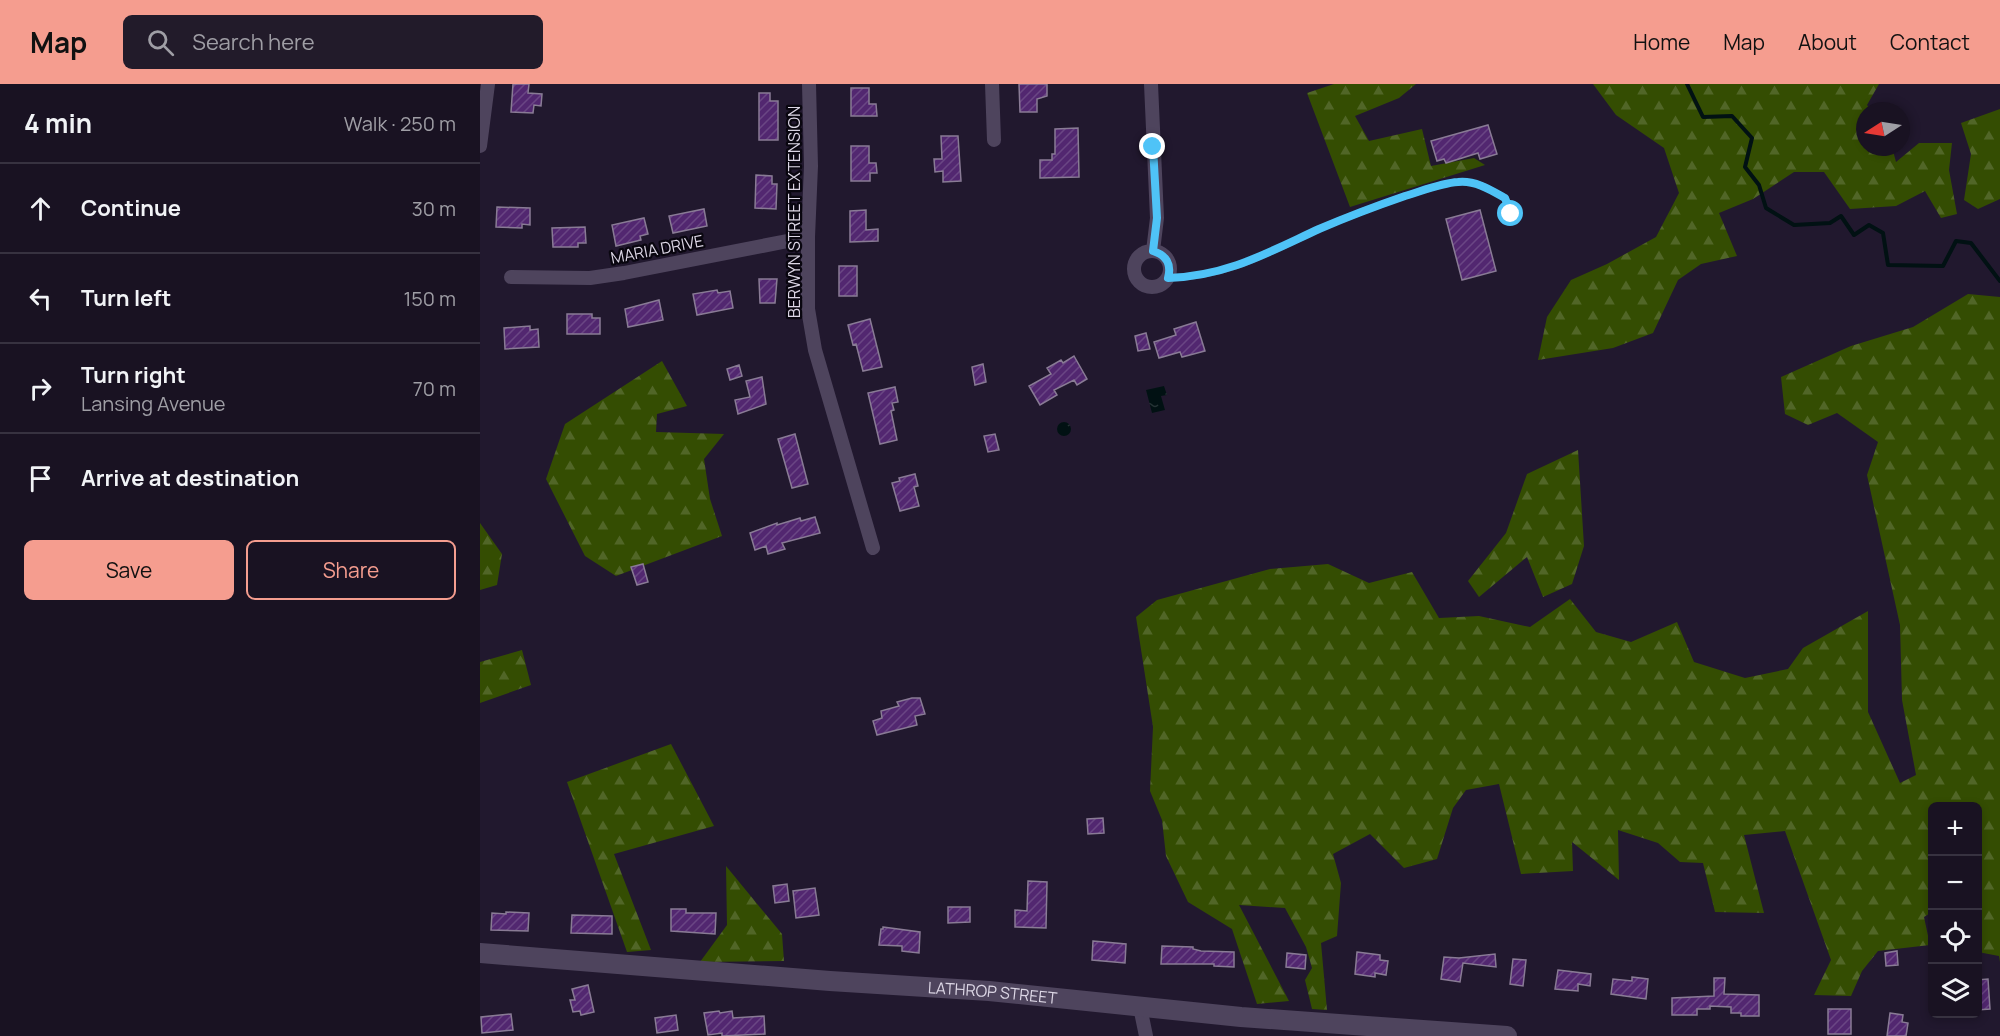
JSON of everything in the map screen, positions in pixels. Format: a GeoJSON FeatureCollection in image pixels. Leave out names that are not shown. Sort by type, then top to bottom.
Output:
{"type":"FeatureCollection","features":[{"type":"Feature","properties":{"kind":"street"},"geometry":{"type":"LineString","coordinates":[[480,146],[488,84]]}},
{"type":"Feature","properties":{"kind":"street","name":"BERWYN STREET EXTENSION"},"geometry":{"type":"LineString","coordinates":[[809,84],[811,166],[807,237],[808,309],[815,350],[873,548]]}},
{"type":"Feature","properties":{"kind":"street"},"geometry":{"type":"LineString","coordinates":[[992,84],[994,140]]}},
{"type":"Feature","properties":{"kind":"street"},"geometry":{"type":"LineString","coordinates":[[1150,84],[1157,218],[1153,251]]}},
{"type":"Feature","properties":{"kind":"street","name":"MARIA DRIVE"},"geometry":{"type":"LineString","coordinates":[[511,277],[564,279],[601,277],[807,237]]}},
{"type":"Feature","properties":{"kind":"street"},"geometry":{"type":"LineString","coordinates":[[1153,251],[1164,256],[1169,266],[1168,278],[1159,286],[1147,287],[1134,274],[1135,262],[1142,254],[1153,251]]}},
{"type":"Feature","properties":{"kind":"street","name":"LATHROP STREET"},"geometry":{"type":"LineString","coordinates":[[480,953],[830,981],[989,991],[1241,1017],[1507,1036]]}},
{"type":"Feature","properties":{"kind":"street"},"geometry":{"type":"LineString","coordinates":[[1140,1007],[1146,1036]]}},
{"type":"Feature","properties":{"kind":"lane"},"geometry":{"type":"LineString","coordinates":[[1168,278],[1200,276],[1218,272],[1379,205],[1458,182],[1480,185],[1505,198],[1511,214]]}},
{"type":"Feature","properties":{"kind":"green space"},"geometry":{"type":"Polygon","coordinates":[[[1334,84],[1416,84],[1399,98],[1355,116],[1369,141],[1422,129],[1431,166],[1474,158],[1485,165],[1350,207],[1307,93],[1334,84]]]}},
{"type":"Feature","properties":{"kind":"green space"},"geometry":{"type":"Polygon","coordinates":[[[1593,84],[1879,84],[1869,102],[1856,102],[1856,156],[1894,156],[1896,162],[1903,156],[1910,156],[1910,150],[1919,143],[1952,143],[1949,170],[1957,214],[1941,218],[1925,191],[1896,206],[1850,209],[1824,172],[1794,172],[1753,199],[1719,213],[1737,256],[1701,264],[1678,280],[1653,333],[1613,348],[1538,360],[1547,317],[1571,280],[1607,264],[1656,237],[1679,193],[1664,148],[1616,115],[1593,84]]]}},
{"type":"Feature","properties":{"kind":"green space"},"geometry":{"type":"Polygon","coordinates":[[[2000,109],[2000,199],[1978,209],[1964,200],[1971,154],[1961,123],[2000,109]]]}},
{"type":"Feature","properties":{"kind":"green space"},"geometry":{"type":"Polygon","coordinates":[[[1968,294],[2000,297],[2000,962],[1999,956],[1982,953],[1982,802],[1928,802],[1928,914],[1924,917],[1928,945],[1878,951],[1862,971],[1851,996],[1814,995],[1831,960],[1785,831],[1744,835],[1764,913],[1715,912],[1703,863],[1680,862],[1658,843],[1618,830],[1619,880],[1572,842],[1573,871],[1521,874],[1499,784],[1466,790],[1453,808],[1437,859],[1404,868],[1370,834],[1333,854],[1341,883],[1337,936],[1321,943],[1327,1010],[1312,1009],[1305,980],[1312,968],[1306,947],[1285,908],[1239,905],[1289,1001],[1257,1004],[1232,929],[1188,902],[1166,856],[1162,820],[1150,791],[1153,727],[1136,617],[1157,600],[1270,569],[1328,564],[1369,583],[1412,572],[1439,618],[1479,616],[1530,627],[1570,599],[1596,632],[1631,642],[1677,622],[1694,662],[1745,678],[1788,669],[1803,648],[1868,611],[1868,712],[1900,783],[1916,775],[1902,700],[1900,625],[1867,475],[1878,442],[1837,413],[1808,425],[1785,414],[1781,377],[1851,346],[1913,327],[1968,294]]]}},
{"type":"Feature","properties":{"kind":"green space"},"geometry":{"type":"Polygon","coordinates":[[[662,361],[687,406],[657,414],[656,432],[724,434],[704,459],[710,499],[722,536],[616,576],[585,556],[546,479],[565,424],[662,361]]]}},
{"type":"Feature","properties":{"kind":"green space"},"geometry":{"type":"Polygon","coordinates":[[[1578,450],[1584,546],[1572,584],[1543,597],[1527,557],[1479,597],[1468,581],[1506,533],[1527,474],[1578,450]]]}},
{"type":"Feature","properties":{"kind":"green space"},"geometry":{"type":"Polygon","coordinates":[[[480,523],[502,554],[497,585],[480,590],[480,523]]]}},
{"type":"Feature","properties":{"kind":"green space"},"geometry":{"type":"Polygon","coordinates":[[[522,650],[531,685],[480,703],[480,662],[522,650]]]}},
{"type":"Feature","properties":{"kind":"green space"},"geometry":{"type":"Polygon","coordinates":[[[671,744],[714,826],[614,854],[651,950],[627,952],[567,782],[671,744]]]}},
{"type":"Feature","properties":{"kind":"green space"},"geometry":{"type":"Polygon","coordinates":[[[726,866],[782,934],[784,961],[700,962],[727,925],[726,866]]]}},
{"type":"Feature","properties":{"kind":"water"},"geometry":{"type":"Polygon","coordinates":[[[1164,386],[1167,395],[1161,396],[1165,410],[1152,413],[1146,390],[1164,386]]]}},
{"type":"Feature","properties":{"kind":"water"},"geometry":{"type":"Polygon","coordinates":[[[1061,422],[1067,422],[1071,429],[1067,436],[1061,436],[1057,432],[1057,426],[1061,422]]]}},
{"type":"Feature","properties":{"kind":"building"},"geometry":{"type":"Polygon","coordinates":[[[513,84],[529,84],[528,93],[542,94],[541,106],[534,105],[533,113],[511,112],[513,84]]]}},
{"type":"Feature","properties":{"kind":"building"},"geometry":{"type":"Polygon","coordinates":[[[1019,84],[1047,84],[1047,96],[1037,99],[1037,112],[1020,112],[1019,84]]]}},
{"type":"Feature","properties":{"kind":"building"},"geometry":{"type":"Polygon","coordinates":[[[851,88],[869,88],[869,104],[876,104],[877,116],[851,116],[851,88]]]}},
{"type":"Feature","properties":{"kind":"building"},"geometry":{"type":"Polygon","coordinates":[[[759,93],[770,93],[770,101],[778,101],[778,140],[759,140],[759,93]]]}},
{"type":"Feature","properties":{"kind":"building"},"geometry":{"type":"Polygon","coordinates":[[[1488,125],[1497,154],[1480,159],[1478,153],[1446,163],[1444,159],[1437,161],[1431,141],[1488,125]]]}},
{"type":"Feature","properties":{"kind":"building"},"geometry":{"type":"Polygon","coordinates":[[[1078,128],[1079,177],[1040,178],[1040,160],[1052,160],[1052,154],[1055,154],[1055,129],[1078,128]]]}},
{"type":"Feature","properties":{"kind":"building"},"geometry":{"type":"Polygon","coordinates":[[[941,136],[958,136],[961,181],[943,182],[943,171],[935,172],[934,159],[942,159],[941,136]]]}},
{"type":"Feature","properties":{"kind":"building"},"geometry":{"type":"Polygon","coordinates":[[[851,146],[869,146],[869,163],[876,163],[877,173],[870,173],[870,181],[851,181],[851,146]]]}},
{"type":"Feature","properties":{"kind":"building"},"geometry":{"type":"Polygon","coordinates":[[[756,175],[772,176],[772,184],[777,184],[776,209],[755,208],[756,175]]]}},
{"type":"Feature","properties":{"kind":"building"},"geometry":{"type":"Polygon","coordinates":[[[497,207],[530,208],[530,225],[522,224],[522,228],[496,227],[497,207]]]}},
{"type":"Feature","properties":{"kind":"building"},"geometry":{"type":"Polygon","coordinates":[[[704,209],[707,226],[673,233],[669,216],[704,209]]]}},
{"type":"Feature","properties":{"kind":"building"},"geometry":{"type":"Polygon","coordinates":[[[866,210],[866,230],[878,229],[878,241],[850,242],[850,211],[866,210]]]}},
{"type":"Feature","properties":{"kind":"building"},"geometry":{"type":"Polygon","coordinates":[[[1480,210],[1496,271],[1462,280],[1446,219],[1480,210]]]}},
{"type":"Feature","properties":{"kind":"building"},"geometry":{"type":"Polygon","coordinates":[[[644,218],[648,234],[640,236],[641,240],[616,246],[612,225],[644,218]]]}},
{"type":"Feature","properties":{"kind":"building"},"geometry":{"type":"Polygon","coordinates":[[[585,227],[586,243],[578,243],[578,247],[553,247],[552,228],[585,227]]]}},
{"type":"Feature","properties":{"kind":"building"},"geometry":{"type":"Polygon","coordinates":[[[839,266],[857,266],[857,296],[839,296],[839,266]]]}},
{"type":"Feature","properties":{"kind":"building"},"geometry":{"type":"Polygon","coordinates":[[[759,279],[777,279],[775,303],[760,303],[759,279]]]}},
{"type":"Feature","properties":{"kind":"building"},"geometry":{"type":"Polygon","coordinates":[[[717,290],[718,293],[730,291],[733,308],[697,315],[693,294],[717,290]]]}},
{"type":"Feature","properties":{"kind":"building"},"geometry":{"type":"Polygon","coordinates":[[[659,300],[663,320],[628,327],[625,309],[659,300]]]}},
{"type":"Feature","properties":{"kind":"building"},"geometry":{"type":"Polygon","coordinates":[[[567,314],[592,314],[592,318],[600,318],[600,334],[567,334],[567,314]]]}},
{"type":"Feature","properties":{"kind":"building"},"geometry":{"type":"Polygon","coordinates":[[[870,319],[882,367],[863,371],[848,325],[870,319]]]}},
{"type":"Feature","properties":{"kind":"building"},"geometry":{"type":"Polygon","coordinates":[[[1196,322],[1205,351],[1182,357],[1180,352],[1159,358],[1154,342],[1176,335],[1174,329],[1196,322]]]}},
{"type":"Feature","properties":{"kind":"building"},"geometry":{"type":"Polygon","coordinates":[[[530,326],[530,330],[538,329],[539,347],[505,349],[504,328],[530,326]]]}},
{"type":"Feature","properties":{"kind":"building"},"geometry":{"type":"Polygon","coordinates":[[[1146,333],[1150,349],[1138,351],[1135,336],[1146,333]]]}},
{"type":"Feature","properties":{"kind":"building"},"geometry":{"type":"Polygon","coordinates":[[[1074,356],[1087,379],[1077,385],[1074,380],[1054,390],[1057,395],[1040,405],[1029,386],[1051,374],[1047,368],[1061,360],[1063,363],[1074,356]]]}},
{"type":"Feature","properties":{"kind":"building"},"geometry":{"type":"Polygon","coordinates":[[[983,364],[986,382],[975,385],[972,367],[983,364]]]}},
{"type":"Feature","properties":{"kind":"building"},"geometry":{"type":"Polygon","coordinates":[[[739,365],[742,376],[730,380],[727,369],[739,365]]]}},
{"type":"Feature","properties":{"kind":"building"},"geometry":{"type":"Polygon","coordinates":[[[762,377],[766,404],[738,414],[735,400],[750,397],[746,381],[762,377]]]}},
{"type":"Feature","properties":{"kind":"building"},"geometry":{"type":"Polygon","coordinates":[[[895,387],[898,402],[892,403],[894,410],[891,411],[897,440],[880,444],[868,393],[895,387]]]}},
{"type":"Feature","properties":{"kind":"building"},"geometry":{"type":"Polygon","coordinates":[[[795,434],[808,484],[792,488],[778,439],[795,434]]]}},
{"type":"Feature","properties":{"kind":"building"},"geometry":{"type":"Polygon","coordinates":[[[995,434],[999,450],[988,452],[984,436],[995,434]]]}},
{"type":"Feature","properties":{"kind":"building"},"geometry":{"type":"Polygon","coordinates":[[[915,474],[918,486],[914,487],[919,506],[900,511],[892,483],[900,481],[899,478],[915,474]]]}},
{"type":"Feature","properties":{"kind":"building"},"geometry":{"type":"Polygon","coordinates":[[[815,517],[820,533],[782,543],[785,549],[768,554],[766,546],[755,550],[750,533],[777,523],[777,525],[800,518],[801,521],[815,517]]]}},
{"type":"Feature","properties":{"kind":"building"},"geometry":{"type":"Polygon","coordinates":[[[643,564],[648,582],[637,585],[631,567],[643,564]]]}},
{"type":"Feature","properties":{"kind":"building"},"geometry":{"type":"Polygon","coordinates":[[[920,698],[925,714],[915,716],[917,725],[877,735],[873,721],[882,718],[881,711],[899,706],[897,702],[920,698]]]}},
{"type":"Feature","properties":{"kind":"building"},"geometry":{"type":"Polygon","coordinates":[[[1103,818],[1104,833],[1088,834],[1087,819],[1103,818]]]}},
{"type":"Feature","properties":{"kind":"building"},"geometry":{"type":"Polygon","coordinates":[[[1028,881],[1047,882],[1046,928],[1015,927],[1015,910],[1027,911],[1028,881]]]}},
{"type":"Feature","properties":{"kind":"building"},"geometry":{"type":"Polygon","coordinates":[[[787,884],[789,901],[775,903],[773,886],[787,884]]]}},
{"type":"Feature","properties":{"kind":"building"},"geometry":{"type":"Polygon","coordinates":[[[815,888],[819,915],[796,918],[793,891],[815,888]]]}},
{"type":"Feature","properties":{"kind":"building"},"geometry":{"type":"Polygon","coordinates":[[[948,907],[970,907],[970,922],[948,923],[948,907]]]}},
{"type":"Feature","properties":{"kind":"building"},"geometry":{"type":"Polygon","coordinates":[[[671,909],[686,909],[686,913],[716,913],[715,934],[671,931],[671,909]]]}},
{"type":"Feature","properties":{"kind":"building"},"geometry":{"type":"Polygon","coordinates":[[[506,912],[529,913],[528,931],[491,930],[492,913],[506,914],[506,912]]]}},
{"type":"Feature","properties":{"kind":"building"},"geometry":{"type":"Polygon","coordinates":[[[572,915],[612,916],[612,934],[571,933],[572,915]]]}},
{"type":"Feature","properties":{"kind":"building"},"geometry":{"type":"Polygon","coordinates":[[[883,927],[920,932],[919,953],[902,951],[902,946],[879,945],[883,927]]]}},
{"type":"Feature","properties":{"kind":"building"},"geometry":{"type":"Polygon","coordinates":[[[1093,941],[1126,944],[1125,963],[1092,960],[1093,941]]]}},
{"type":"Feature","properties":{"kind":"building"},"geometry":{"type":"Polygon","coordinates":[[[1162,946],[1234,952],[1234,967],[1214,966],[1214,964],[1161,964],[1162,946]]]}},
{"type":"Feature","properties":{"kind":"building"},"geometry":{"type":"Polygon","coordinates":[[[1897,951],[1898,965],[1886,966],[1885,953],[1897,951]]]}},
{"type":"Feature","properties":{"kind":"building"},"geometry":{"type":"Polygon","coordinates":[[[1357,952],[1380,955],[1380,960],[1388,961],[1386,975],[1375,973],[1375,977],[1355,974],[1357,952]]]}},
{"type":"Feature","properties":{"kind":"building"},"geometry":{"type":"Polygon","coordinates":[[[1287,953],[1306,955],[1305,969],[1286,967],[1287,953]]]}},
{"type":"Feature","properties":{"kind":"building"},"geometry":{"type":"Polygon","coordinates":[[[1495,954],[1496,967],[1463,963],[1460,982],[1441,979],[1444,957],[1459,958],[1495,954]]]}},
{"type":"Feature","properties":{"kind":"building"},"geometry":{"type":"Polygon","coordinates":[[[1513,959],[1526,960],[1523,986],[1510,984],[1513,959]]]}},
{"type":"Feature","properties":{"kind":"building"},"geometry":{"type":"Polygon","coordinates":[[[1558,970],[1591,974],[1590,986],[1578,984],[1578,991],[1555,989],[1558,970]]]}},
{"type":"Feature","properties":{"kind":"building"},"geometry":{"type":"Polygon","coordinates":[[[1632,977],[1648,979],[1646,999],[1611,994],[1613,979],[1632,981],[1632,977]]]}},
{"type":"Feature","properties":{"kind":"building"},"geometry":{"type":"Polygon","coordinates":[[[1714,978],[1725,978],[1724,994],[1759,995],[1759,1016],[1741,1016],[1741,1013],[1731,1013],[1731,1007],[1710,1006],[1710,1009],[1697,1009],[1697,1015],[1672,1015],[1672,998],[1714,996],[1714,978]]]}},
{"type":"Feature","properties":{"kind":"building"},"geometry":{"type":"Polygon","coordinates":[[[1988,979],[1990,1009],[1982,1010],[1982,980],[1988,979]]]}},
{"type":"Feature","properties":{"kind":"building"},"geometry":{"type":"Polygon","coordinates":[[[588,985],[594,1012],[581,1015],[580,1011],[573,1012],[570,1000],[575,1000],[572,989],[588,985]]]}},
{"type":"Feature","properties":{"kind":"building"},"geometry":{"type":"Polygon","coordinates":[[[1828,1009],[1851,1009],[1851,1034],[1828,1034],[1828,1009]]]}},
{"type":"Feature","properties":{"kind":"building"},"geometry":{"type":"Polygon","coordinates":[[[719,1011],[720,1013],[732,1011],[733,1018],[764,1016],[765,1034],[708,1035],[704,1013],[719,1011]]]}},
{"type":"Feature","properties":{"kind":"building"},"geometry":{"type":"Polygon","coordinates":[[[1890,1013],[1903,1015],[1902,1022],[1908,1023],[1906,1036],[1887,1036],[1890,1013]]]}},
{"type":"Feature","properties":{"kind":"building"},"geometry":{"type":"Polygon","coordinates":[[[511,1014],[513,1030],[482,1033],[481,1017],[511,1014]]]}},
{"type":"Feature","properties":{"kind":"building"},"geometry":{"type":"Polygon","coordinates":[[[676,1015],[678,1030],[657,1033],[655,1018],[676,1015]]]}},
{"type":"Feature","properties":{"kind":"waterway"},"geometry":{"type":"LineString","coordinates":[[1687,84],[1703,117],[1732,116],[1752,138],[1745,167],[1759,185],[1766,208],[1794,225],[1830,223],[1841,216],[1854,235],[1869,225],[1883,233],[1888,265],[1943,266],[1956,241],[1971,243],[2000,281]]}},
{"type":"Feature","properties":{"kind":"route"},"geometry":{"type":"LineString","coordinates":[[1153,147],[1157,218],[1153,251],[1167,260],[1168,278],[1200,276],[1218,272],[1379,205],[1427,189],[1458,182],[1480,185],[1505,198],[1511,214]]}}]}
